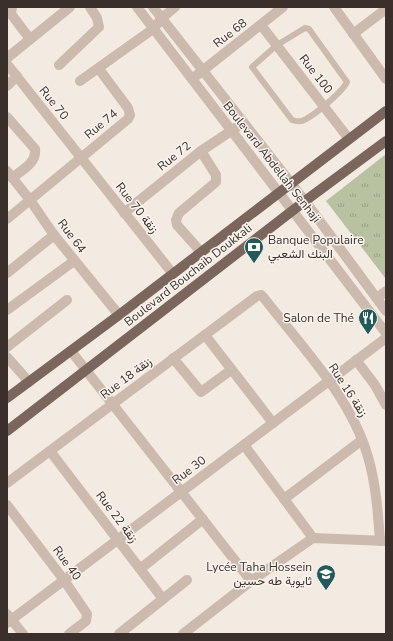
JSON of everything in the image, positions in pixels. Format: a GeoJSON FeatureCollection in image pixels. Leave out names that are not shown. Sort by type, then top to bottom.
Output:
{"type":"FeatureCollection","features":[{"type":"Feature","properties":{"kind":"main road","name":"Boulevard Bouchaib Doukkali"},"geometry":{"type":"LineString","coordinates":[[7,398],[71,352],[386,110]]}},
{"type":"Feature","properties":{"kind":"main road","name":"Boulevard Bouchaib Doukkali"},"geometry":{"type":"LineString","coordinates":[[7,431],[293,210],[386,141]]}},
{"type":"Feature","properties":{"kind":"street"},"geometry":{"type":"LineString","coordinates":[[12,7],[11,14],[30,40]]}},
{"type":"Feature","properties":{"kind":"street"},"geometry":{"type":"LineString","coordinates":[[7,58],[70,7]]}},
{"type":"Feature","properties":{"kind":"street"},"geometry":{"type":"LineString","coordinates":[[59,65],[99,27],[97,18],[90,7]]}},
{"type":"Feature","properties":{"kind":"street","name":"Boulevard Abdellah Senhaji"},"geometry":{"type":"LineString","coordinates":[[136,7],[293,210],[386,334]]}},
{"type":"Feature","properties":{"kind":"street","name":"Boulevard Abdellah Senhaji"},"geometry":{"type":"LineString","coordinates":[[153,7],[305,201],[386,311]]}},
{"type":"Feature","properties":{"kind":"street"},"geometry":{"type":"LineString","coordinates":[[80,81],[99,69],[153,28],[175,7]]}},
{"type":"Feature","properties":{"kind":"street","name":"Rue 68"},"geometry":{"type":"LineString","coordinates":[[192,79],[283,7]]}},
{"type":"Feature","properties":{"kind":"street"},"geometry":{"type":"LineString","coordinates":[[334,7],[386,79]]}},
{"type":"Feature","properties":{"kind":"street"},"geometry":{"type":"LineString","coordinates":[[353,34],[386,8]]}},
{"type":"Feature","properties":{"kind":"street","name":"Rue 100"},"geometry":{"type":"LineString","coordinates":[[261,25],[349,139]]}},
{"type":"Feature","properties":{"kind":"street","name":"Rue 70"},"geometry":{"type":"LineString","coordinates":[[7,64],[81,158]]}},
{"type":"Feature","properties":{"kind":"street","name":"Rue 74"},"geometry":{"type":"LineString","coordinates":[[81,158],[128,119],[130,115],[128,108],[99,69]]}},
{"type":"Feature","properties":{"kind":"street"},"geometry":{"type":"LineString","coordinates":[[7,86],[16,76]]}},
{"type":"Feature","properties":{"kind":"street"},"geometry":{"type":"LineString","coordinates":[[7,117],[35,149],[34,160],[10,174]]}},
{"type":"Feature","properties":{"kind":"street","name":"Rue 72"},"geometry":{"type":"LineString","coordinates":[[124,213],[201,151],[230,130],[243,123]]}},
{"type":"Feature","properties":{"kind":"street"},"geometry":{"type":"LineString","coordinates":[[201,151],[216,176],[216,182],[179,213],[176,220],[177,225],[201,252]]}},
{"type":"Feature","properties":{"kind":"street"},"geometry":{"type":"LineString","coordinates":[[7,219],[81,158]]}},
{"type":"Feature","properties":{"kind":"street","name":"Rue 70 زنقة"},"geometry":{"type":"LineString","coordinates":[[81,158],[173,274]]}},
{"type":"Feature","properties":{"kind":"street","name":"Rue 64"},"geometry":{"type":"LineString","coordinates":[[10,174],[74,261],[119,315]]}},
{"type":"Feature","properties":{"kind":"street"},"geometry":{"type":"LineString","coordinates":[[7,272],[54,235]]}},
{"type":"Feature","properties":{"kind":"street"},"geometry":{"type":"LineString","coordinates":[[7,310],[74,261]]}},
{"type":"Feature","properties":{"kind":"street"},"geometry":{"type":"LineString","coordinates":[[377,298],[386,291]]}},
{"type":"Feature","properties":{"kind":"street","name":"Rue 18 زنقة"},"geometry":{"type":"LineString","coordinates":[[7,483],[173,358],[257,296],[261,295]]}},
{"type":"Feature","properties":{"kind":"street","name":"Rue 16 زنقة"},"geometry":{"type":"LineString","coordinates":[[261,295],[348,409],[362,440],[374,484],[383,541]]}},
{"type":"Feature","properties":{"kind":"street"},"geometry":{"type":"LineString","coordinates":[[7,347],[67,300]]}},
{"type":"Feature","properties":{"kind":"street"},"geometry":{"type":"LineString","coordinates":[[205,335],[274,423]]}},
{"type":"Feature","properties":{"kind":"street","name":"Rue 30"},"geometry":{"type":"LineString","coordinates":[[9,619],[118,540],[386,338]]}},
{"type":"Feature","properties":{"kind":"street"},"geometry":{"type":"LineString","coordinates":[[71,352],[251,581]]}},
{"type":"Feature","properties":{"kind":"street"},"geometry":{"type":"LineString","coordinates":[[7,357],[28,382]]}},
{"type":"Feature","properties":{"kind":"street"},"geometry":{"type":"LineString","coordinates":[[173,358],[200,392],[204,391],[231,370]]}},
{"type":"Feature","properties":{"kind":"street"},"geometry":{"type":"LineString","coordinates":[[356,360],[375,385],[386,405]]}},
{"type":"Feature","properties":{"kind":"street"},"geometry":{"type":"LineString","coordinates":[[284,499],[362,440]]}},
{"type":"Feature","properties":{"kind":"street"},"geometry":{"type":"LineString","coordinates":[[244,445],[313,538]]}},
{"type":"Feature","properties":{"kind":"street","name":"Rue 22 زنقة"},"geometry":{"type":"LineString","coordinates":[[50,451],[163,599]]}},
{"type":"Feature","properties":{"kind":"street","name":"Rue 40"},"geometry":{"type":"LineString","coordinates":[[7,505],[64,580],[87,614],[88,618],[69,634]]}},
{"type":"Feature","properties":{"kind":"street"},"geometry":{"type":"LineString","coordinates":[[140,568],[203,518]]}},
{"type":"Feature","properties":{"kind":"street"},"geometry":{"type":"LineString","coordinates":[[183,634],[251,581],[313,538],[383,541]]}},
{"type":"Feature","properties":{"kind":"street"},"geometry":{"type":"LineString","coordinates":[[119,634],[187,580]]}},
{"type":"Feature","properties":{"kind":"street"},"geometry":{"type":"LineString","coordinates":[[9,619],[23,634]]}},
{"type":"Feature","properties":{"kind":"lane"},"geometry":{"type":"LineString","coordinates":[[300,29],[309,29],[347,82],[324,106],[303,121],[292,120],[252,66],[277,45],[300,29]]}},
{"type":"Feature","properties":{"kind":"green space"},"geometry":{"type":"Polygon","coordinates":[[[386,154],[386,279],[326,201],[386,154]]]}},
{"type":"Feature","properties":{"kind":"place","name":"Banque Populaire البنك الشعبي"},"geometry":{"type":"Point","coordinates":[254,264]}},
{"type":"Feature","properties":{"kind":"place","name":"Salon de Thé"},"geometry":{"type":"Point","coordinates":[368,335]}},
{"type":"Feature","properties":{"kind":"place","name":"Lycée Taha Hossein ثايوية طه حسين"},"geometry":{"type":"Point","coordinates":[326,591]}}]}
